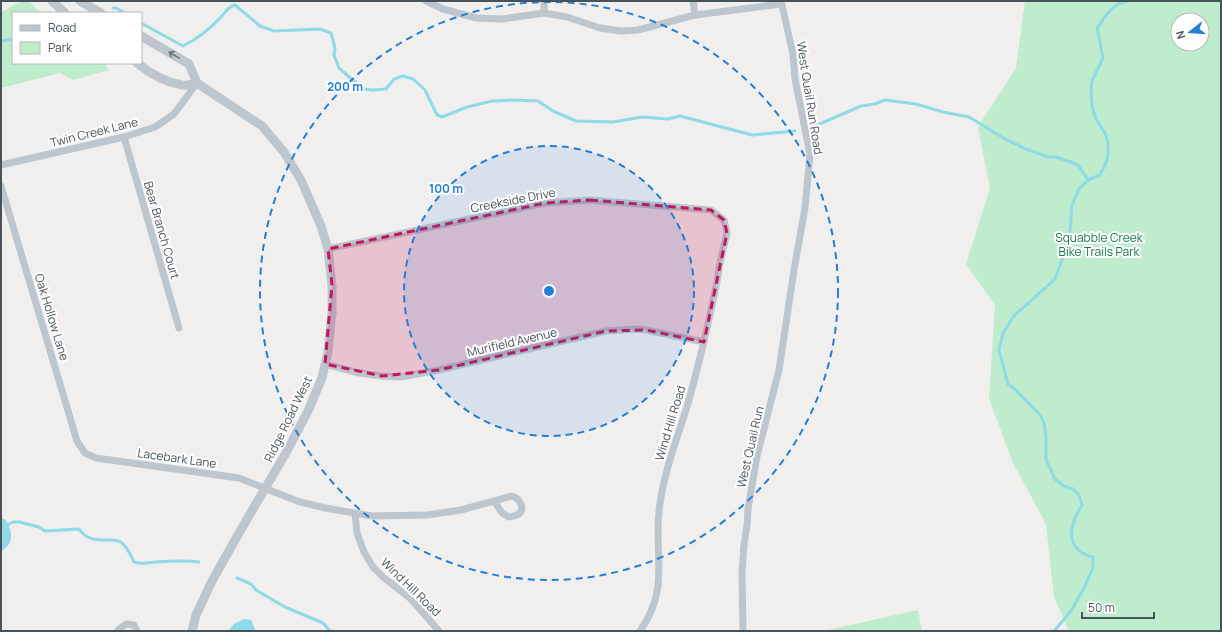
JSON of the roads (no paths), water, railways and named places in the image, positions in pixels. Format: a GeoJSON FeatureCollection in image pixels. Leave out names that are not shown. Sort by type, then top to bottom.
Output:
{"type":"FeatureCollection","features":[{"type":"Feature","properties":{"kind":"street"},"geometry":{"type":"LineString","coordinates":[[52,1],[64,12]]}},
{"type":"Feature","properties":{"kind":"street"},"geometry":{"type":"LineString","coordinates":[[80,1],[99,12]]}},
{"type":"Feature","properties":{"kind":"street"},"geometry":{"type":"LineString","coordinates":[[426,1],[443,9],[476,18],[502,19],[544,13],[567,17],[600,28],[621,31],[638,30],[695,15],[781,2]]}},
{"type":"Feature","properties":{"kind":"street"},"geometry":{"type":"LineString","coordinates":[[544,1],[544,13]]}},
{"type":"Feature","properties":{"kind":"street"},"geometry":{"type":"LineString","coordinates":[[693,1],[695,15]]}},
{"type":"Feature","properties":{"kind":"street","name":"West Quail Run Road"},"geometry":{"type":"LineString","coordinates":[[781,2],[793,54],[795,79],[810,154],[805,208],[794,270]]}},
{"type":"Feature","properties":{"kind":"street"},"geometry":{"type":"LineString","coordinates":[[138,64],[146,71],[183,86],[197,83],[189,64],[142,37]]}},
{"type":"Feature","properties":{"kind":"street","name":"Twin Creek Lane"},"geometry":{"type":"LineString","coordinates":[[1,165],[124,137],[155,127],[174,114],[197,83]]}},
{"type":"Feature","properties":{"kind":"street","name":"Ridge Road West"},"geometry":{"type":"LineString","coordinates":[[192,631],[196,615],[212,582],[287,451],[308,411],[322,378],[332,314],[332,285],[328,249],[321,226],[300,180],[280,147],[262,126],[197,83]]}},
{"type":"Feature","properties":{"kind":"street","name":"Bear Branch Court"},"geometry":{"type":"LineString","coordinates":[[124,137],[179,328]]}},
{"type":"Feature","properties":{"kind":"street","name":"Oak Hollow Lane"},"geometry":{"type":"LineString","coordinates":[[1,186],[77,441],[85,453]]}},
{"type":"Feature","properties":{"kind":"street","name":"Creekside Drive"},"geometry":{"type":"LineString","coordinates":[[328,249],[546,203],[590,200],[712,210],[724,220]]}},
{"type":"Feature","properties":{"kind":"street","name":"Wind Hill Road"},"geometry":{"type":"LineString","coordinates":[[640,631],[655,603],[658,591],[660,578],[658,532],[659,511],[666,474],[711,316],[727,233],[724,220]]}},
{"type":"Feature","properties":{"kind":"street","name":"West Quail Run"},"geometry":{"type":"LineString","coordinates":[[743,631],[742,573],[748,509],[757,456],[780,370],[794,270]]}},
{"type":"Feature","properties":{"kind":"street","name":"Murifield Avenue"},"geometry":{"type":"LineString","coordinates":[[325,364],[366,374],[401,377],[439,370],[606,331],[637,329],[646,330],[704,342]]}},
{"type":"Feature","properties":{"kind":"street","name":"Lacebark Lane"},"geometry":{"type":"LineString","coordinates":[[85,453],[96,458],[239,478],[300,502],[354,514],[372,516],[427,515],[461,510],[494,501]]}},
{"type":"Feature","properties":{"kind":"street","name":"Wind Hill Road"},"geometry":{"type":"LineString","coordinates":[[354,514],[357,533],[364,552],[373,566],[383,577],[411,599],[439,631]]}},
{"type":"Feature","properties":{"kind":"street"},"geometry":{"type":"LineString","coordinates":[[118,631],[118,629],[126,624],[134,625],[137,631]]}},
{"type":"Feature","properties":{"kind":"water"},"geometry":{"type":"Polygon","coordinates":[[[1,518],[6,520],[10,528],[11,537],[9,545],[1,551],[1,518]]]}},
{"type":"Feature","properties":{"kind":"water"},"geometry":{"type":"Polygon","coordinates":[[[244,619],[251,620],[256,631],[228,631],[234,624],[244,619]]]}},
{"type":"Feature","properties":{"kind":"waterway"},"geometry":{"type":"LineString","coordinates":[[1054,631],[1071,611],[1084,588],[1093,568],[1093,557],[1084,554],[1077,549],[1073,543],[1072,528],[1082,505],[1079,495],[1073,489],[1064,486],[1055,479],[1046,459],[1046,437],[1044,423],[1041,416],[1016,390],[1008,384],[999,350],[1003,333],[1014,316],[1055,279],[1070,232],[1072,205],[1079,189],[1088,180],[1100,175],[1105,165],[1108,156],[1108,143],[1105,133],[1096,119],[1092,106],[1091,93],[1092,81],[1103,58],[1097,28],[1113,8],[1128,1]]}},
{"type":"Feature","properties":{"kind":"waterway"},"geometry":{"type":"LineString","coordinates":[[142,24],[183,46],[203,33],[217,21],[228,8],[235,5],[260,26],[274,31],[320,29],[331,33],[335,48],[334,55],[339,68],[363,89],[386,89],[394,79],[403,76],[413,79],[425,90],[437,115],[442,117],[467,107],[492,101],[514,100],[538,101],[553,111],[576,121],[613,122],[642,117],[668,119],[680,116],[752,135],[795,131]]}},
{"type":"Feature","properties":{"kind":"waterway"},"geometry":{"type":"LineString","coordinates":[[113,8],[123,12]]}},
{"type":"Feature","properties":{"kind":"waterway"},"geometry":{"type":"LineString","coordinates":[[1,41],[12,39]]}},
{"type":"Feature","properties":{"kind":"waterway"},"geometry":{"type":"LineString","coordinates":[[815,126],[861,106],[875,104],[885,100],[916,104],[943,112],[969,117],[1007,140],[1026,149],[1078,165],[1088,180]]}},
{"type":"Feature","properties":{"kind":"waterway"},"geometry":{"type":"LineString","coordinates":[[1,528],[13,522],[19,522],[39,527],[45,531],[79,529],[84,535],[96,540],[113,540],[122,543],[136,563],[178,561],[199,562]]}},
{"type":"Feature","properties":{"kind":"waterway"},"geometry":{"type":"LineString","coordinates":[[237,578],[251,584],[256,590],[285,607],[323,623],[330,631]]}},
{"type":"Feature","properties":{"kind":"park label","name":"Squabble Creek Bike Trails Park"},"geometry":{"type":"Point","coordinates":[1099,244]}}]}
